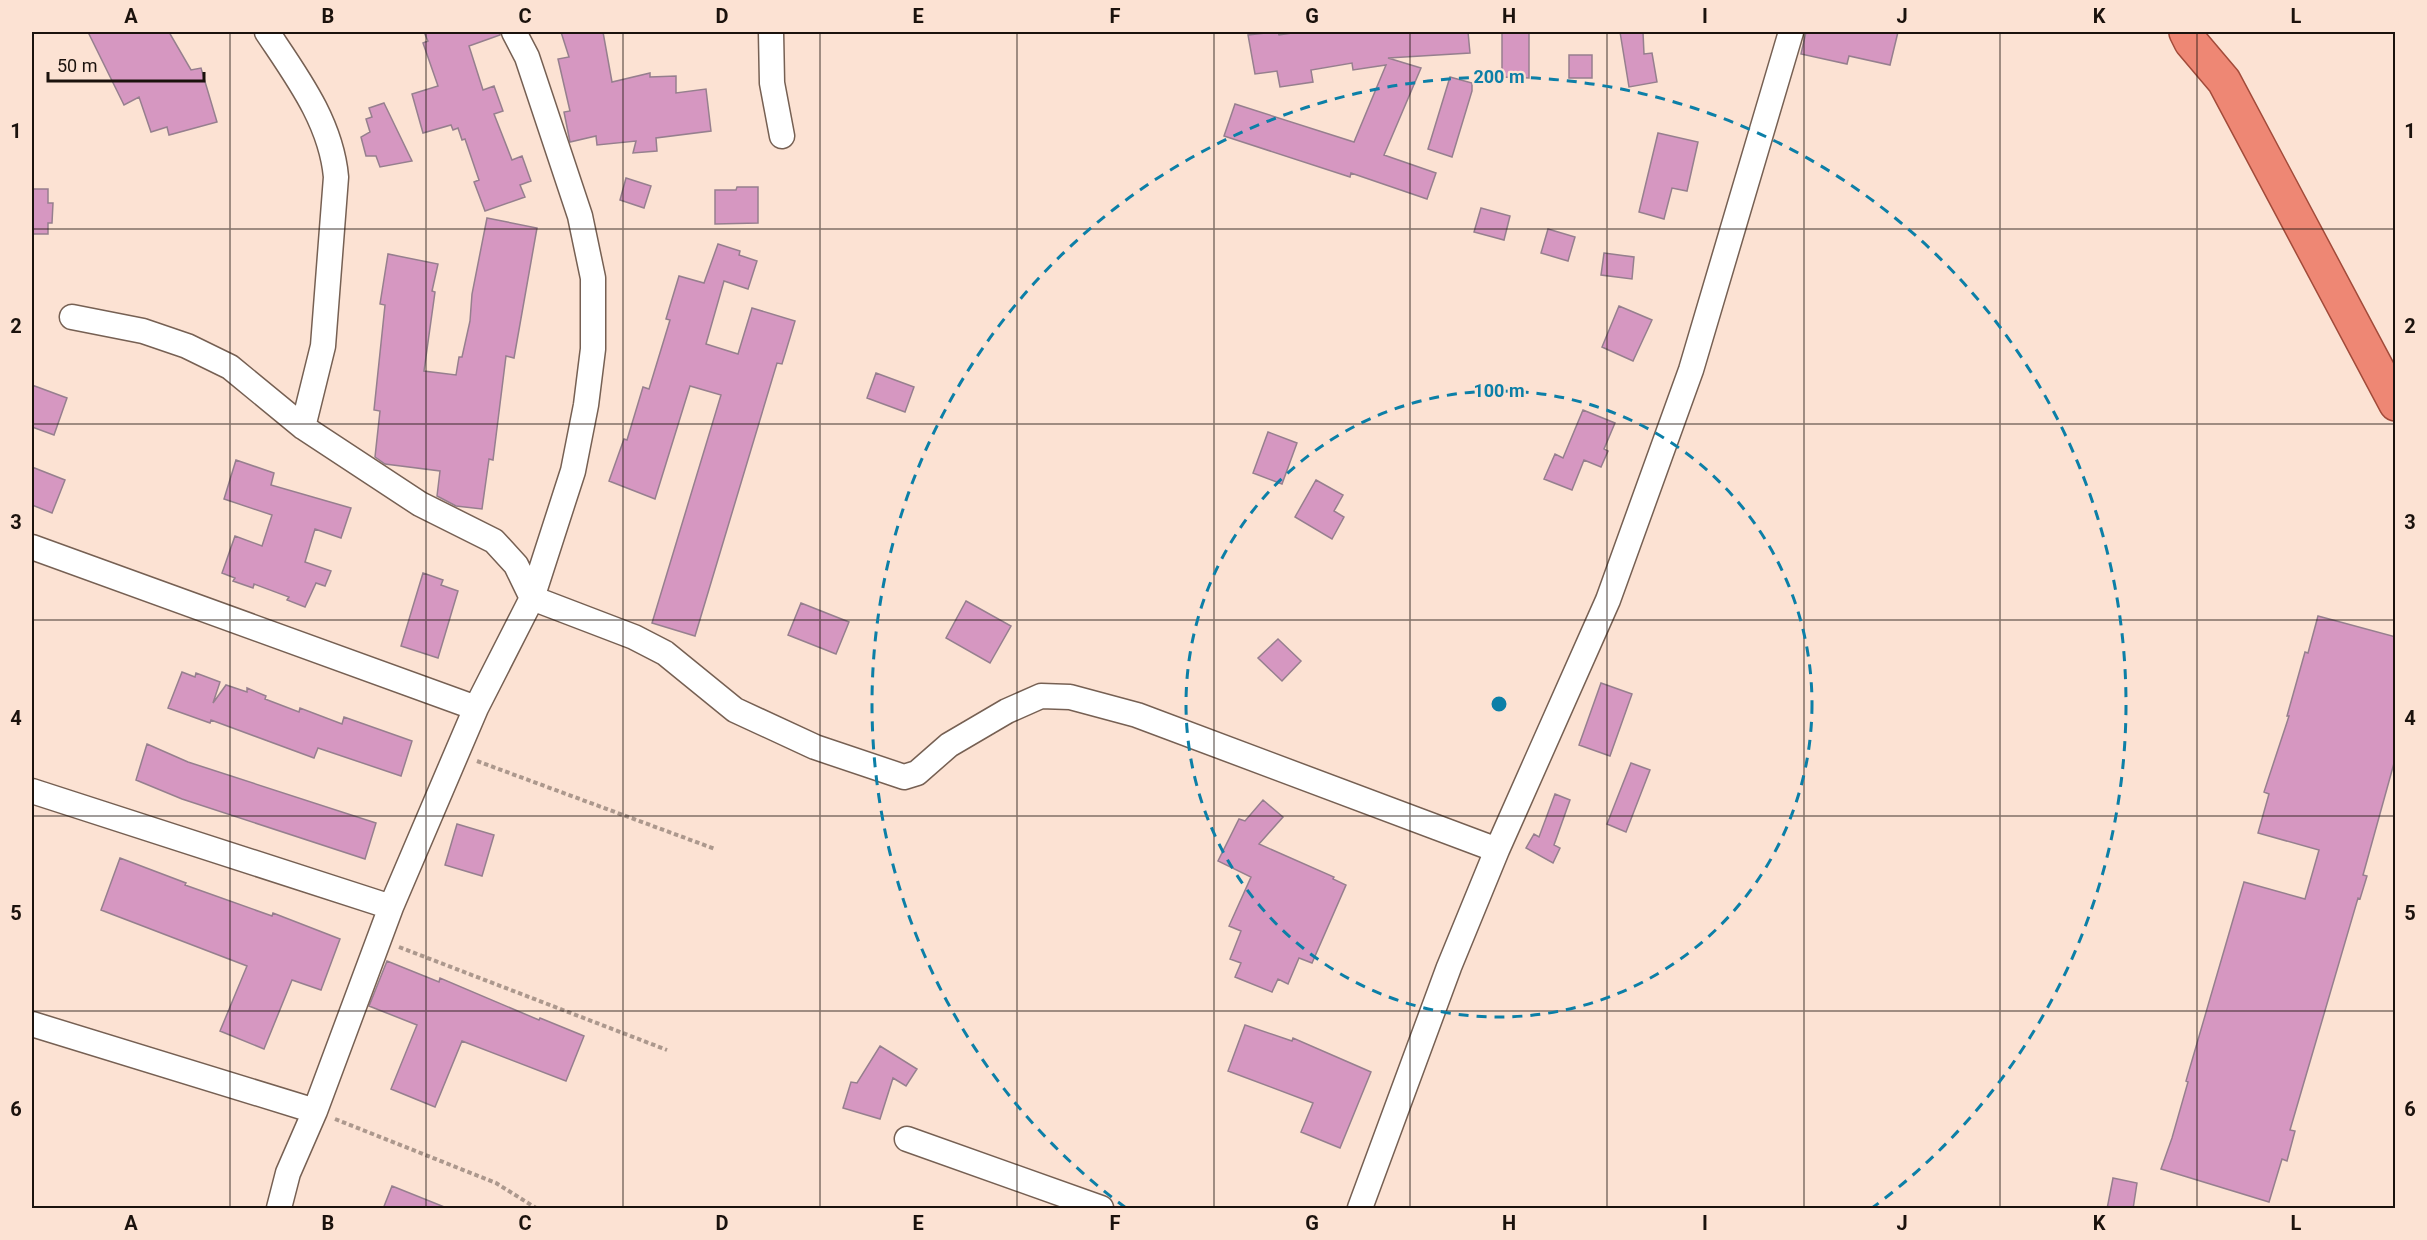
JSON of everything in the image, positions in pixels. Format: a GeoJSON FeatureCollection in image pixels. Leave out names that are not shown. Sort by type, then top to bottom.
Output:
{"type":"FeatureCollection","features":[{"type":"Feature","properties":{"kind":"highway"},"geometry":{"type":"LineString","coordinates":[[2189,37],[2224,81],[2396,404]]}},
{"type":"Feature","properties":{"kind":"street"},"geometry":{"type":"LineString","coordinates":[[267,32],[322,121],[334,152],[336,177],[323,346],[303,427]]}},
{"type":"Feature","properties":{"kind":"street"},"geometry":{"type":"LineString","coordinates":[[279,1209],[288,1173],[315,1111],[391,907],[476,708],[532,598],[573,471],[586,405],[593,349],[593,278],[580,216],[527,57],[514,32]]}},
{"type":"Feature","properties":{"kind":"street"},"geometry":{"type":"LineString","coordinates":[[771,32],[772,83],[782,136]]}},
{"type":"Feature","properties":{"kind":"street"},"geometry":{"type":"LineString","coordinates":[[1360,1209],[1449,967],[1497,850],[1612,590],[1690,370],[1791,32]]}},
{"type":"Feature","properties":{"kind":"street"},"geometry":{"type":"LineString","coordinates":[[72,317],[143,331],[187,346],[230,367],[303,427],[420,504],[494,542],[516,565],[532,598],[634,637],[665,653],[735,710],[815,747],[904,777],[917,773],[949,745],[1007,711],[1041,696],[1070,698],[1137,716],[1497,850]]}},
{"type":"Feature","properties":{"kind":"street"},"geometry":{"type":"LineString","coordinates":[[32,546],[476,708]]}},
{"type":"Feature","properties":{"kind":"street"},"geometry":{"type":"LineString","coordinates":[[32,791],[391,907]]}},
{"type":"Feature","properties":{"kind":"street"},"geometry":{"type":"LineString","coordinates":[[32,1024],[315,1111]]}},
{"type":"Feature","properties":{"kind":"street"},"geometry":{"type":"LineString","coordinates":[[907,1139],[1101,1209]]}},
{"type":"Feature","properties":{"kind":"path"},"geometry":{"type":"LineString","coordinates":[[457,754],[715,849]]}},
{"type":"Feature","properties":{"kind":"path"},"geometry":{"type":"LineString","coordinates":[[378,940],[667,1050]]}},
{"type":"Feature","properties":{"kind":"path"},"geometry":{"type":"LineString","coordinates":[[315,1111],[496,1183],[536,1209]]}},
{"type":"Feature","properties":{"kind":"building"},"geometry":{"type":"Polygon","coordinates":[[[88,32],[169,32],[191,70],[201,68],[217,122],[169,135],[167,127],[151,132],[139,97],[124,105],[88,32]]]}},
{"type":"Feature","properties":{"kind":"building"},"geometry":{"type":"Polygon","coordinates":[[[424,32],[500,32],[500,35],[469,46],[483,90],[494,86],[503,111],[494,114],[512,160],[522,156],[531,181],[520,185],[525,197],[485,211],[474,182],[479,180],[465,139],[462,140],[458,128],[453,130],[451,125],[423,133],[412,94],[438,86],[423,43],[428,41],[424,32]]]}},
{"type":"Feature","properties":{"kind":"building"},"geometry":{"type":"Polygon","coordinates":[[[561,32],[603,32],[612,82],[650,73],[650,77],[676,76],[676,93],[706,89],[711,131],[656,138],[657,151],[633,153],[636,141],[597,145],[596,136],[570,142],[564,112],[570,111],[558,59],[569,57],[561,32]]]}},
{"type":"Feature","properties":{"kind":"building"},"geometry":{"type":"Polygon","coordinates":[[[1278,32],[1279,35],[1299,32],[1468,32],[1470,53],[1388,58],[1421,68],[1384,155],[1436,173],[1427,199],[1351,173],[1350,177],[1224,136],[1235,104],[1354,142],[1386,65],[1353,70],[1352,63],[1311,70],[1313,82],[1280,87],[1277,71],[1255,74],[1248,35],[1278,32]]]}},
{"type":"Feature","properties":{"kind":"building"},"geometry":{"type":"Polygon","coordinates":[[[1502,32],[1529,32],[1529,78],[1502,77],[1502,32]]]}},
{"type":"Feature","properties":{"kind":"building"},"geometry":{"type":"Polygon","coordinates":[[[1620,32],[1643,32],[1644,54],[1652,53],[1657,82],[1629,87],[1620,32]]]}},
{"type":"Feature","properties":{"kind":"building"},"geometry":{"type":"Polygon","coordinates":[[[1806,32],[1898,32],[1890,65],[1849,56],[1847,64],[1801,54],[1806,32]]]}},
{"type":"Feature","properties":{"kind":"building"},"geometry":{"type":"Polygon","coordinates":[[[1569,55],[1592,55],[1592,78],[1569,78],[1569,55]]]}},
{"type":"Feature","properties":{"kind":"building"},"geometry":{"type":"Polygon","coordinates":[[[1450,77],[1472,83],[1472,91],[1452,157],[1428,149],[1450,77]]]}},
{"type":"Feature","properties":{"kind":"building"},"geometry":{"type":"Polygon","coordinates":[[[384,103],[412,161],[380,167],[376,156],[366,156],[361,137],[370,132],[366,119],[372,117],[369,108],[384,103]]]}},
{"type":"Feature","properties":{"kind":"building"},"geometry":{"type":"Polygon","coordinates":[[[1658,133],[1698,142],[1687,191],[1672,188],[1664,219],[1639,212],[1658,133]]]}},
{"type":"Feature","properties":{"kind":"building"},"geometry":{"type":"Polygon","coordinates":[[[626,178],[651,186],[644,208],[620,200],[626,178]]]}},
{"type":"Feature","properties":{"kind":"building"},"geometry":{"type":"Polygon","coordinates":[[[737,187],[758,187],[758,223],[715,224],[715,190],[736,190],[737,187]]]}},
{"type":"Feature","properties":{"kind":"building"},"geometry":{"type":"Polygon","coordinates":[[[32,189],[48,189],[48,203],[53,203],[52,223],[48,223],[48,234],[32,234],[32,189]]]}},
{"type":"Feature","properties":{"kind":"building"},"geometry":{"type":"Polygon","coordinates":[[[1481,208],[1510,216],[1504,240],[1474,232],[1481,208]]]}},
{"type":"Feature","properties":{"kind":"building"},"geometry":{"type":"Polygon","coordinates":[[[487,218],[537,228],[514,358],[506,356],[493,460],[489,459],[482,509],[456,506],[437,496],[440,471],[385,464],[375,457],[380,411],[374,410],[385,305],[380,304],[388,254],[438,264],[432,291],[435,292],[424,371],[456,375],[470,321],[472,294],[487,218]]]}},
{"type":"Feature","properties":{"kind":"building"},"geometry":{"type":"Polygon","coordinates":[[[1548,229],[1575,237],[1568,261],[1541,253],[1548,229]]]}},
{"type":"Feature","properties":{"kind":"building"},"geometry":{"type":"Polygon","coordinates":[[[718,244],[740,251],[739,255],[757,261],[748,289],[724,281],[706,344],[738,354],[752,308],[795,321],[782,364],[777,363],[695,636],[652,623],[721,395],[690,386],[655,499],[609,481],[624,439],[627,440],[643,387],[649,389],[670,320],[666,319],[679,276],[704,283],[718,244]]]}},
{"type":"Feature","properties":{"kind":"building"},"geometry":{"type":"Polygon","coordinates":[[[1604,253],[1634,257],[1632,279],[1601,275],[1604,253]]]}},
{"type":"Feature","properties":{"kind":"building"},"geometry":{"type":"Polygon","coordinates":[[[1619,306],[1652,320],[1633,361],[1602,347],[1619,306]]]}},
{"type":"Feature","properties":{"kind":"building"},"geometry":{"type":"Polygon","coordinates":[[[876,373],[914,387],[905,412],[867,398],[876,373]]]}},
{"type":"Feature","properties":{"kind":"building"},"geometry":{"type":"Polygon","coordinates":[[[32,385],[67,398],[54,435],[32,427],[32,385]]]}},
{"type":"Feature","properties":{"kind":"building"},"geometry":{"type":"Polygon","coordinates":[[[1583,410],[1615,423],[1604,449],[1608,451],[1601,467],[1584,460],[1572,490],[1544,479],[1555,454],[1563,458],[1583,410]]]}},
{"type":"Feature","properties":{"kind":"building"},"geometry":{"type":"Polygon","coordinates":[[[1268,432],[1297,443],[1282,484],[1253,473],[1268,432]]]}},
{"type":"Feature","properties":{"kind":"building"},"geometry":{"type":"Polygon","coordinates":[[[236,460],[274,473],[271,485],[351,508],[341,538],[315,529],[305,562],[331,571],[325,586],[316,583],[305,607],[287,600],[289,597],[254,584],[253,588],[233,581],[235,578],[222,573],[235,536],[262,546],[272,515],[224,499],[236,460]]]}},
{"type":"Feature","properties":{"kind":"building"},"geometry":{"type":"Polygon","coordinates":[[[32,467],[65,480],[52,513],[32,505],[32,467]]]}},
{"type":"Feature","properties":{"kind":"building"},"geometry":{"type":"Polygon","coordinates":[[[1316,480],[1343,495],[1334,511],[1344,517],[1332,539],[1295,517],[1316,480]]]}},
{"type":"Feature","properties":{"kind":"building"},"geometry":{"type":"Polygon","coordinates":[[[423,573],[443,580],[441,585],[458,591],[438,658],[401,646],[423,573]]]}},
{"type":"Feature","properties":{"kind":"building"},"geometry":{"type":"Polygon","coordinates":[[[966,601],[1011,626],[990,663],[946,638],[966,601]]]}},
{"type":"Feature","properties":{"kind":"building"},"geometry":{"type":"Polygon","coordinates":[[[801,603],[849,622],[836,654],[788,635],[801,603]]]}},
{"type":"Feature","properties":{"kind":"building"},"geometry":{"type":"Polygon","coordinates":[[[2318,616],[2396,637],[2396,756],[2363,875],[2367,876],[2360,899],[2358,898],[2290,1130],[2295,1131],[2287,1161],[2282,1159],[2269,1202],[2161,1169],[2172,1138],[2188,1082],[2186,1081],[2244,882],[2305,899],[2319,850],[2258,833],[2269,794],[2264,792],[2289,716],[2287,716],[2305,652],[2308,653],[2318,616]]]}},
{"type":"Feature","properties":{"kind":"building"},"geometry":{"type":"Polygon","coordinates":[[[1278,639],[1301,661],[1282,681],[1258,658],[1278,639]]]}},
{"type":"Feature","properties":{"kind":"building"},"geometry":{"type":"Polygon","coordinates":[[[182,672],[195,677],[196,673],[220,682],[213,703],[226,685],[247,692],[247,688],[266,696],[265,699],[299,712],[300,708],[342,724],[344,717],[412,741],[401,776],[318,748],[314,758],[211,720],[210,723],[168,708],[182,672]]]}},
{"type":"Feature","properties":{"kind":"building"},"geometry":{"type":"Polygon","coordinates":[[[1601,683],[1632,694],[1610,756],[1579,745],[1601,683]]]}},
{"type":"Feature","properties":{"kind":"building"},"geometry":{"type":"Polygon","coordinates":[[[147,744],[188,762],[376,823],[365,859],[182,799],[136,780],[147,744]]]}},
{"type":"Feature","properties":{"kind":"building"},"geometry":{"type":"Polygon","coordinates":[[[1631,763],[1650,770],[1626,832],[1607,824],[1631,763]]]}},
{"type":"Feature","properties":{"kind":"building"},"geometry":{"type":"Polygon","coordinates":[[[1555,794],[1570,800],[1554,845],[1560,848],[1553,863],[1526,848],[1534,834],[1539,837],[1555,794]]]}},
{"type":"Feature","properties":{"kind":"building"},"geometry":{"type":"Polygon","coordinates":[[[1263,800],[1283,817],[1259,844],[1334,877],[1333,879],[1346,885],[1312,963],[1299,958],[1288,984],[1278,979],[1272,992],[1235,977],[1241,963],[1230,959],[1241,931],[1229,926],[1251,877],[1218,861],[1239,819],[1245,821],[1263,800]]]}},
{"type":"Feature","properties":{"kind":"building"},"geometry":{"type":"Polygon","coordinates":[[[457,824],[494,835],[482,876],[445,865],[457,824]]]}},
{"type":"Feature","properties":{"kind":"building"},"geometry":{"type":"Polygon","coordinates":[[[120,858],[186,883],[185,885],[272,916],[273,913],[340,939],[321,990],[292,980],[264,1049],[220,1031],[247,966],[101,910],[120,858]]]}},
{"type":"Feature","properties":{"kind":"building"},"geometry":{"type":"Polygon","coordinates":[[[387,961],[439,982],[440,978],[539,1020],[540,1018],[584,1036],[566,1081],[462,1041],[435,1107],[391,1089],[417,1025],[369,1006],[387,961]]]}},
{"type":"Feature","properties":{"kind":"building"},"geometry":{"type":"Polygon","coordinates":[[[1245,1025],[1292,1041],[1293,1038],[1371,1072],[1340,1148],[1301,1132],[1313,1103],[1228,1071],[1245,1025]]]}},
{"type":"Feature","properties":{"kind":"building"},"geometry":{"type":"Polygon","coordinates":[[[880,1046],[917,1069],[906,1086],[893,1078],[880,1119],[843,1108],[851,1082],[857,1083],[880,1046]]]}},
{"type":"Feature","properties":{"kind":"building"},"geometry":{"type":"Polygon","coordinates":[[[2113,1178],[2137,1183],[2133,1209],[2107,1209],[2113,1178]]]}},
{"type":"Feature","properties":{"kind":"building"},"geometry":{"type":"Polygon","coordinates":[[[392,1186],[447,1208],[383,1209],[392,1186]]]}}]}
